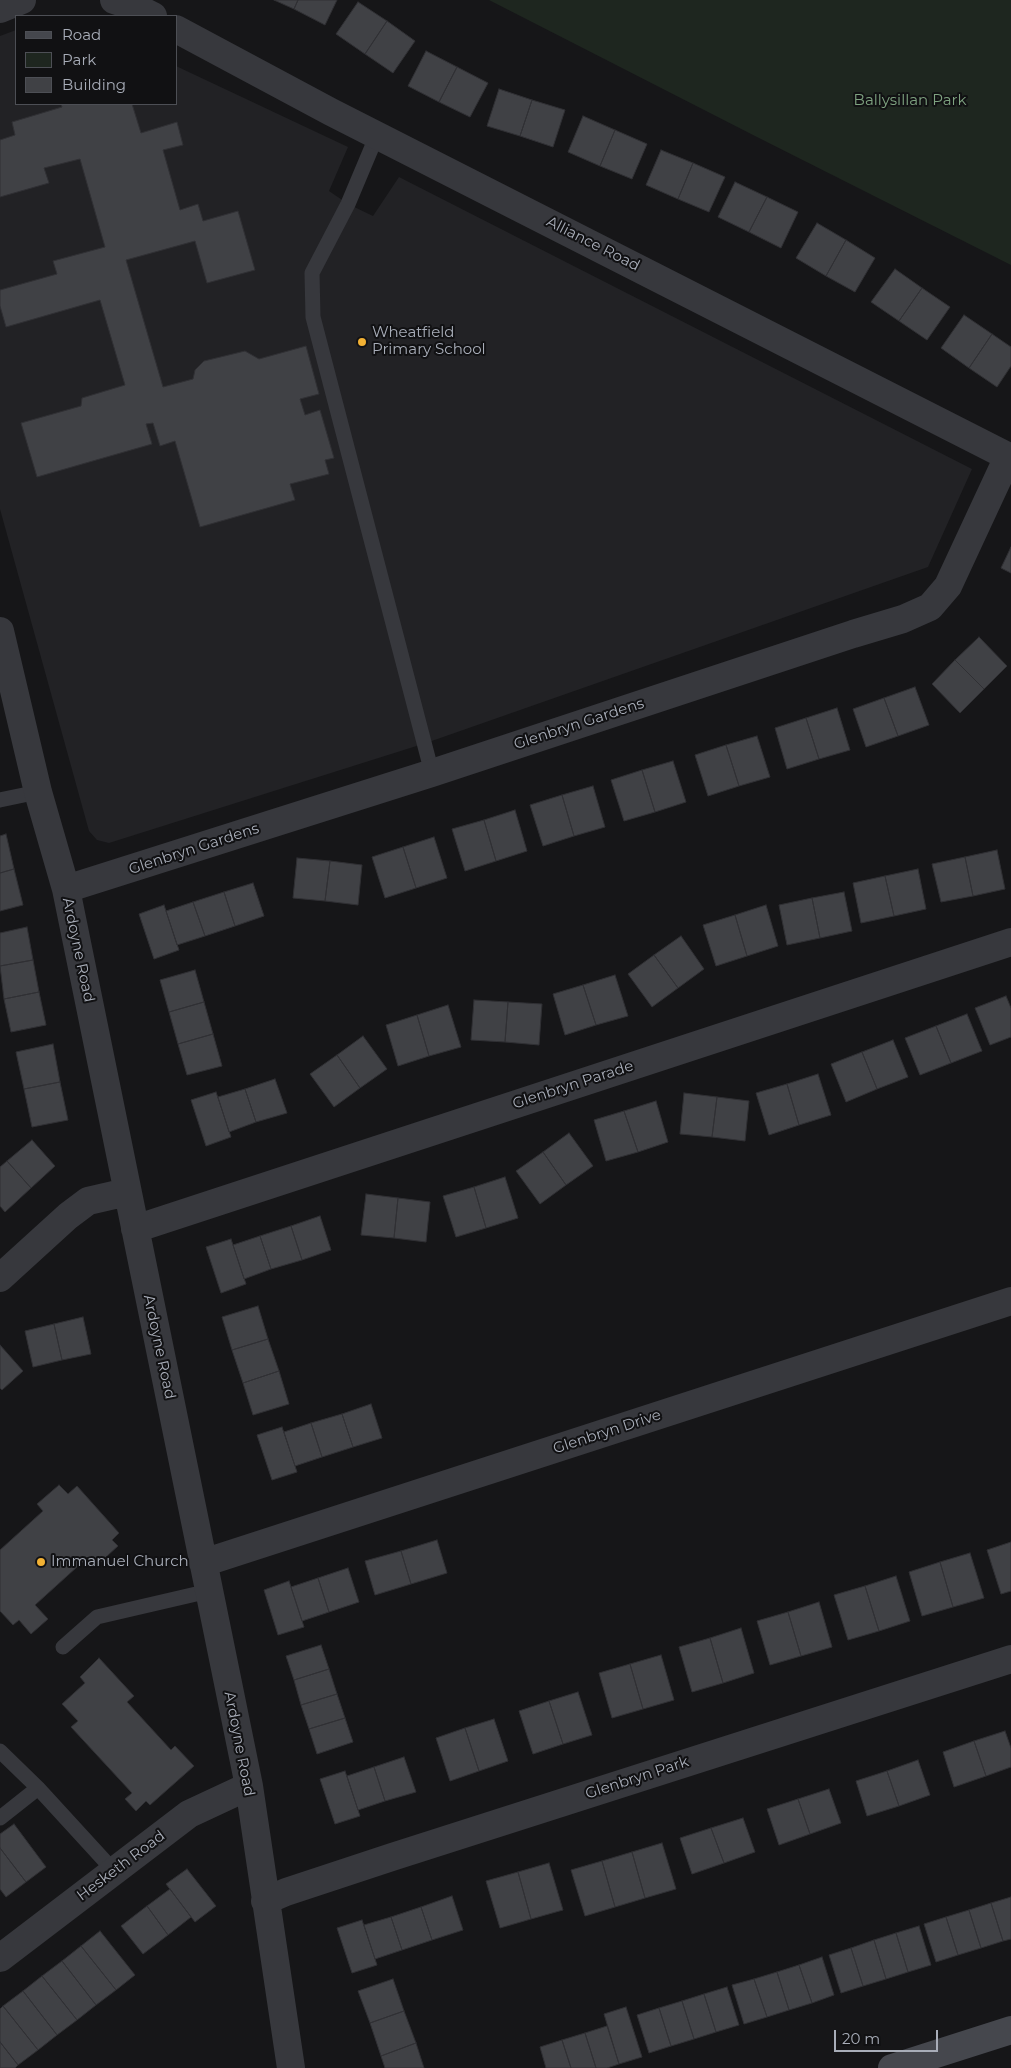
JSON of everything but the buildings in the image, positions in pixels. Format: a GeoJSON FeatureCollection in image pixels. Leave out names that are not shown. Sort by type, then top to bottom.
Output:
{"type":"FeatureCollection","features":[{"type":"Feature","properties":{"kind":"street"},"geometry":{"type":"LineString","coordinates":[[0,9],[22,0]]}},
{"type":"Feature","properties":{"kind":"street"},"geometry":{"type":"LineString","coordinates":[[114,0],[151,15]]}},
{"type":"Feature","properties":{"kind":"street","name":"Alliance Road"},"geometry":{"type":"LineString","coordinates":[[178,30],[377,135],[1010,457]]}},
{"type":"Feature","properties":{"kind":"street","name":"Glenbryn Gardens"},"geometry":{"type":"LineString","coordinates":[[66,889],[432,773],[843,637],[903,619],[930,607],[948,586],[1010,457]]}},
{"type":"Feature","properties":{"kind":"street","name":"Ardoyne Road"},"geometry":{"type":"LineString","coordinates":[[0,632],[38,792],[66,889],[249,1786],[286,2067]]}},
{"type":"Feature","properties":{"kind":"street","name":"Glenbryn Parade"},"geometry":{"type":"LineString","coordinates":[[135,1230],[1011,942]]}},
{"type":"Feature","properties":{"kind":"street"},"geometry":{"type":"LineString","coordinates":[[0,1278],[68,1216],[88,1201],[127,1192]]}},
{"type":"Feature","properties":{"kind":"street","name":"Glenbryn Drive"},"geometry":{"type":"LineString","coordinates":[[203,1564],[1011,1301]]}},
{"type":"Feature","properties":{"kind":"street","name":"Glenbryn Park"},"geometry":{"type":"LineString","coordinates":[[265,1901],[286,1892],[384,1860],[1011,1659]]}},
{"type":"Feature","properties":{"kind":"street","name":"Hesketh Road"},"geometry":{"type":"LineString","coordinates":[[0,1958],[189,1814],[249,1786]]}},
{"type":"Feature","properties":{"kind":"street"},"geometry":{"type":"LineString","coordinates":[[892,2068],[1011,2030]]}},
{"type":"Feature","properties":{"kind":"lane"},"geometry":{"type":"LineString","coordinates":[[377,135],[348,204],[312,273],[313,317],[432,773]]}},
{"type":"Feature","properties":{"kind":"lane"},"geometry":{"type":"LineString","coordinates":[[0,800],[38,792]]}},
{"type":"Feature","properties":{"kind":"lane"},"geometry":{"type":"LineString","coordinates":[[64,1647],[97,1617],[209,1591]]}},
{"type":"Feature","properties":{"kind":"lane"},"geometry":{"type":"LineString","coordinates":[[0,1751],[38,1788],[114,1871]]}},
{"type":"Feature","properties":{"kind":"lane"},"geometry":{"type":"LineString","coordinates":[[0,1818],[38,1788]]}},
{"type":"Feature","properties":{"kind":"shaded area","name":"Wheatfield Primary School"},"geometry":{"type":"Polygon","coordinates":[[[15,30],[15,105],[178,105],[178,67],[348,147],[329,191],[348,204],[373,216],[399,177],[972,469],[928,567],[426,743],[109,843],[97,840],[89,831],[0,509],[0,36],[15,30]]]}},
{"type":"Feature","properties":{"kind":"green space","name":"Ballysillan Park"},"geometry":{"type":"Polygon","coordinates":[[[489,0],[1011,0],[1011,265],[755,136],[489,0]]]}},
{"type":"Feature","properties":{"kind":"place","name":"Wheatfield Primary School"},"geometry":{"type":"Point","coordinates":[362,342]}},
{"type":"Feature","properties":{"kind":"place","name":"Immanuel Church"},"geometry":{"type":"Point","coordinates":[41,1562]}}]}
